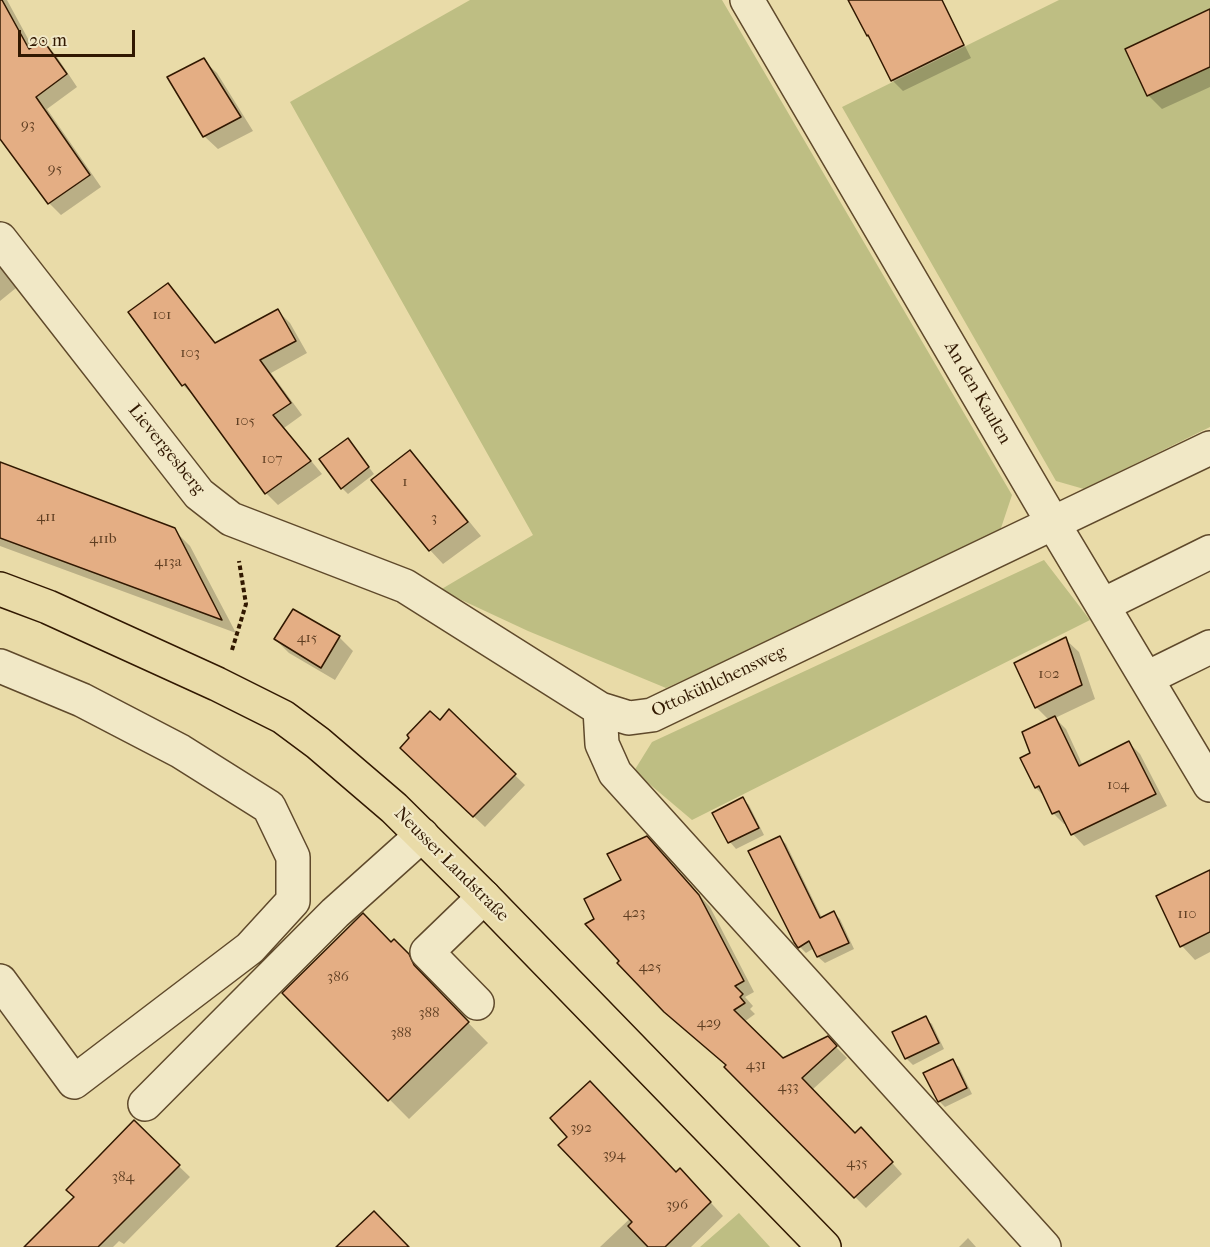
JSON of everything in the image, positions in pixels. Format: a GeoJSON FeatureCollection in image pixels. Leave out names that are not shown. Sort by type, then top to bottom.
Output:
{"type":"FeatureCollection","features":[{"type":"Feature","properties":{"kind":"main road","name":"Neusser Landstraße"},"geometry":{"type":"LineString","coordinates":[[0,589],[48,607],[218,684],[283,717],[318,743],[422,835],[824,1247]]}},
{"type":"Feature","properties":{"kind":"street","name":"An den Kaulen"},"geometry":{"type":"LineString","coordinates":[[747,0],[1053,523],[1210,785]]}},
{"type":"Feature","properties":{"kind":"street","name":"Lievergesberg"},"geometry":{"type":"LineString","coordinates":[[0,239],[199,494],[231,519]]}},
{"type":"Feature","properties":{"kind":"street","name":"Ottokühlchensweg"},"geometry":{"type":"LineString","coordinates":[[231,519],[405,586],[600,709],[629,718],[652,715],[1210,447]]}},
{"type":"Feature","properties":{"kind":"street"},"geometry":{"type":"LineString","coordinates":[[1103,604],[1210,552]]}},
{"type":"Feature","properties":{"kind":"street"},"geometry":{"type":"LineString","coordinates":[[1147,678],[1210,647]]}},
{"type":"Feature","properties":{"kind":"street"},"geometry":{"type":"LineString","coordinates":[[0,666],[82,700],[180,751],[269,807],[293,857],[293,901],[250,948],[74,1082],[0,981]]}},
{"type":"Feature","properties":{"kind":"street"},"geometry":{"type":"LineString","coordinates":[[600,709],[602,744],[615,773],[1044,1247]]}},
{"type":"Feature","properties":{"kind":"street"},"geometry":{"type":"LineString","coordinates":[[145,1104],[335,913],[422,835]]}},
{"type":"Feature","properties":{"kind":"street"},"geometry":{"type":"LineString","coordinates":[[477,1003],[427,952],[484,897]]}},
{"type":"Feature","properties":{"kind":"path"},"geometry":{"type":"LineString","coordinates":[[218,684],[236,639],[246,604],[231,519]]}},
{"type":"Feature","properties":{"kind":"green space"},"geometry":{"type":"Polygon","coordinates":[[[470,0],[722,0],[1012,495],[998,537],[666,688],[528,631],[440,590],[533,535],[290,102],[470,0]]]}},
{"type":"Feature","properties":{"kind":"green space"},"geometry":{"type":"Polygon","coordinates":[[[1059,0],[1210,0],[1210,427],[1084,489],[1056,481],[842,107],[1059,0]]]}},
{"type":"Feature","properties":{"kind":"green space"},"geometry":{"type":"Polygon","coordinates":[[[1044,560],[1090,620],[692,820],[634,771],[652,742],[1044,560]]]}},
{"type":"Feature","properties":{"kind":"green space"},"geometry":{"type":"Polygon","coordinates":[[[739,1213],[770,1247],[700,1247],[739,1213]]]}},
{"type":"Feature","properties":{"kind":"building"},"geometry":{"type":"Polygon","coordinates":[[[0,0],[29,49],[43,40],[67,74],[36,97],[90,175],[48,204],[0,139],[0,0]]]}},
{"type":"Feature","properties":{"kind":"building"},"geometry":{"type":"Polygon","coordinates":[[[848,0],[942,0],[964,45],[891,81],[848,0]]]}},
{"type":"Feature","properties":{"kind":"building"},"geometry":{"type":"Polygon","coordinates":[[[1210,9],[1210,67],[1147,96],[1125,49],[1210,9]]]}},
{"type":"Feature","properties":{"kind":"building"},"geometry":{"type":"Polygon","coordinates":[[[204,58],[241,117],[203,137],[167,77],[204,58]]]}},
{"type":"Feature","properties":{"kind":"building"},"geometry":{"type":"Polygon","coordinates":[[[168,283],[215,343],[278,309],[296,341],[260,360],[291,403],[273,415],[311,461],[265,494],[185,384],[182,386],[128,312],[168,283]]]}},
{"type":"Feature","properties":{"kind":"building"},"geometry":{"type":"Polygon","coordinates":[[[348,438],[369,467],[341,489],[319,459],[348,438]]]}},
{"type":"Feature","properties":{"kind":"building"},"geometry":{"type":"Polygon","coordinates":[[[410,450],[468,522],[429,551],[371,480],[410,450]]]}},
{"type":"Feature","properties":{"kind":"building"},"geometry":{"type":"Polygon","coordinates":[[[0,462],[175,528],[222,620],[0,538],[0,462]]]}},
{"type":"Feature","properties":{"kind":"building"},"geometry":{"type":"Polygon","coordinates":[[[293,609],[340,636],[321,668],[274,639],[293,609]]]}},
{"type":"Feature","properties":{"kind":"building"},"geometry":{"type":"Polygon","coordinates":[[[1066,637],[1082,685],[1035,708],[1014,663],[1066,637]]]}},
{"type":"Feature","properties":{"kind":"building"},"geometry":{"type":"Polygon","coordinates":[[[449,709],[516,774],[473,817],[400,748],[409,738],[407,735],[430,711],[440,720],[449,709]]]}},
{"type":"Feature","properties":{"kind":"building"},"geometry":{"type":"Polygon","coordinates":[[[1055,716],[1079,766],[1129,741],[1156,794],[1071,835],[1059,811],[1052,814],[1039,786],[1035,788],[1020,758],[1030,753],[1022,732],[1055,716]]]}},
{"type":"Feature","properties":{"kind":"building"},"geometry":{"type":"Polygon","coordinates":[[[743,797],[759,828],[728,843],[712,813],[743,797]]]}},
{"type":"Feature","properties":{"kind":"building"},"geometry":{"type":"Polygon","coordinates":[[[647,836],[699,895],[744,981],[735,986],[743,994],[740,997],[745,1003],[734,1010],[783,1058],[828,1036],[837,1046],[802,1078],[855,1133],[861,1127],[893,1162],[854,1198],[724,1067],[726,1065],[664,1012],[617,963],[619,961],[585,924],[594,919],[584,899],[621,880],[607,854],[647,836]]]}},
{"type":"Feature","properties":{"kind":"building"},"geometry":{"type":"Polygon","coordinates":[[[780,836],[820,918],[834,911],[849,943],[817,957],[809,941],[798,948],[794,942],[748,851],[780,836]]]}},
{"type":"Feature","properties":{"kind":"building"},"geometry":{"type":"Polygon","coordinates":[[[1210,870],[1210,932],[1180,947],[1156,896],[1210,870]]]}},
{"type":"Feature","properties":{"kind":"building"},"geometry":{"type":"Polygon","coordinates":[[[363,913],[391,942],[394,939],[409,954],[414,965],[469,1022],[388,1101],[282,993],[363,913]]]}},
{"type":"Feature","properties":{"kind":"building"},"geometry":{"type":"Polygon","coordinates":[[[926,1016],[939,1043],[905,1059],[892,1032],[926,1016]]]}},
{"type":"Feature","properties":{"kind":"building"},"geometry":{"type":"Polygon","coordinates":[[[953,1059],[967,1088],[938,1102],[923,1073],[953,1059]]]}},
{"type":"Feature","properties":{"kind":"building"},"geometry":{"type":"Polygon","coordinates":[[[590,1081],[676,1172],[680,1168],[711,1202],[665,1247],[648,1247],[628,1226],[632,1222],[558,1145],[567,1137],[550,1118],[590,1081]]]}},
{"type":"Feature","properties":{"kind":"building"},"geometry":{"type":"Polygon","coordinates":[[[134,1120],[180,1165],[98,1247],[24,1247],[74,1197],[66,1190],[134,1120]]]}},
{"type":"Feature","properties":{"kind":"building"},"geometry":{"type":"Polygon","coordinates":[[[374,1211],[409,1247],[336,1247],[374,1211]]]}}]}
